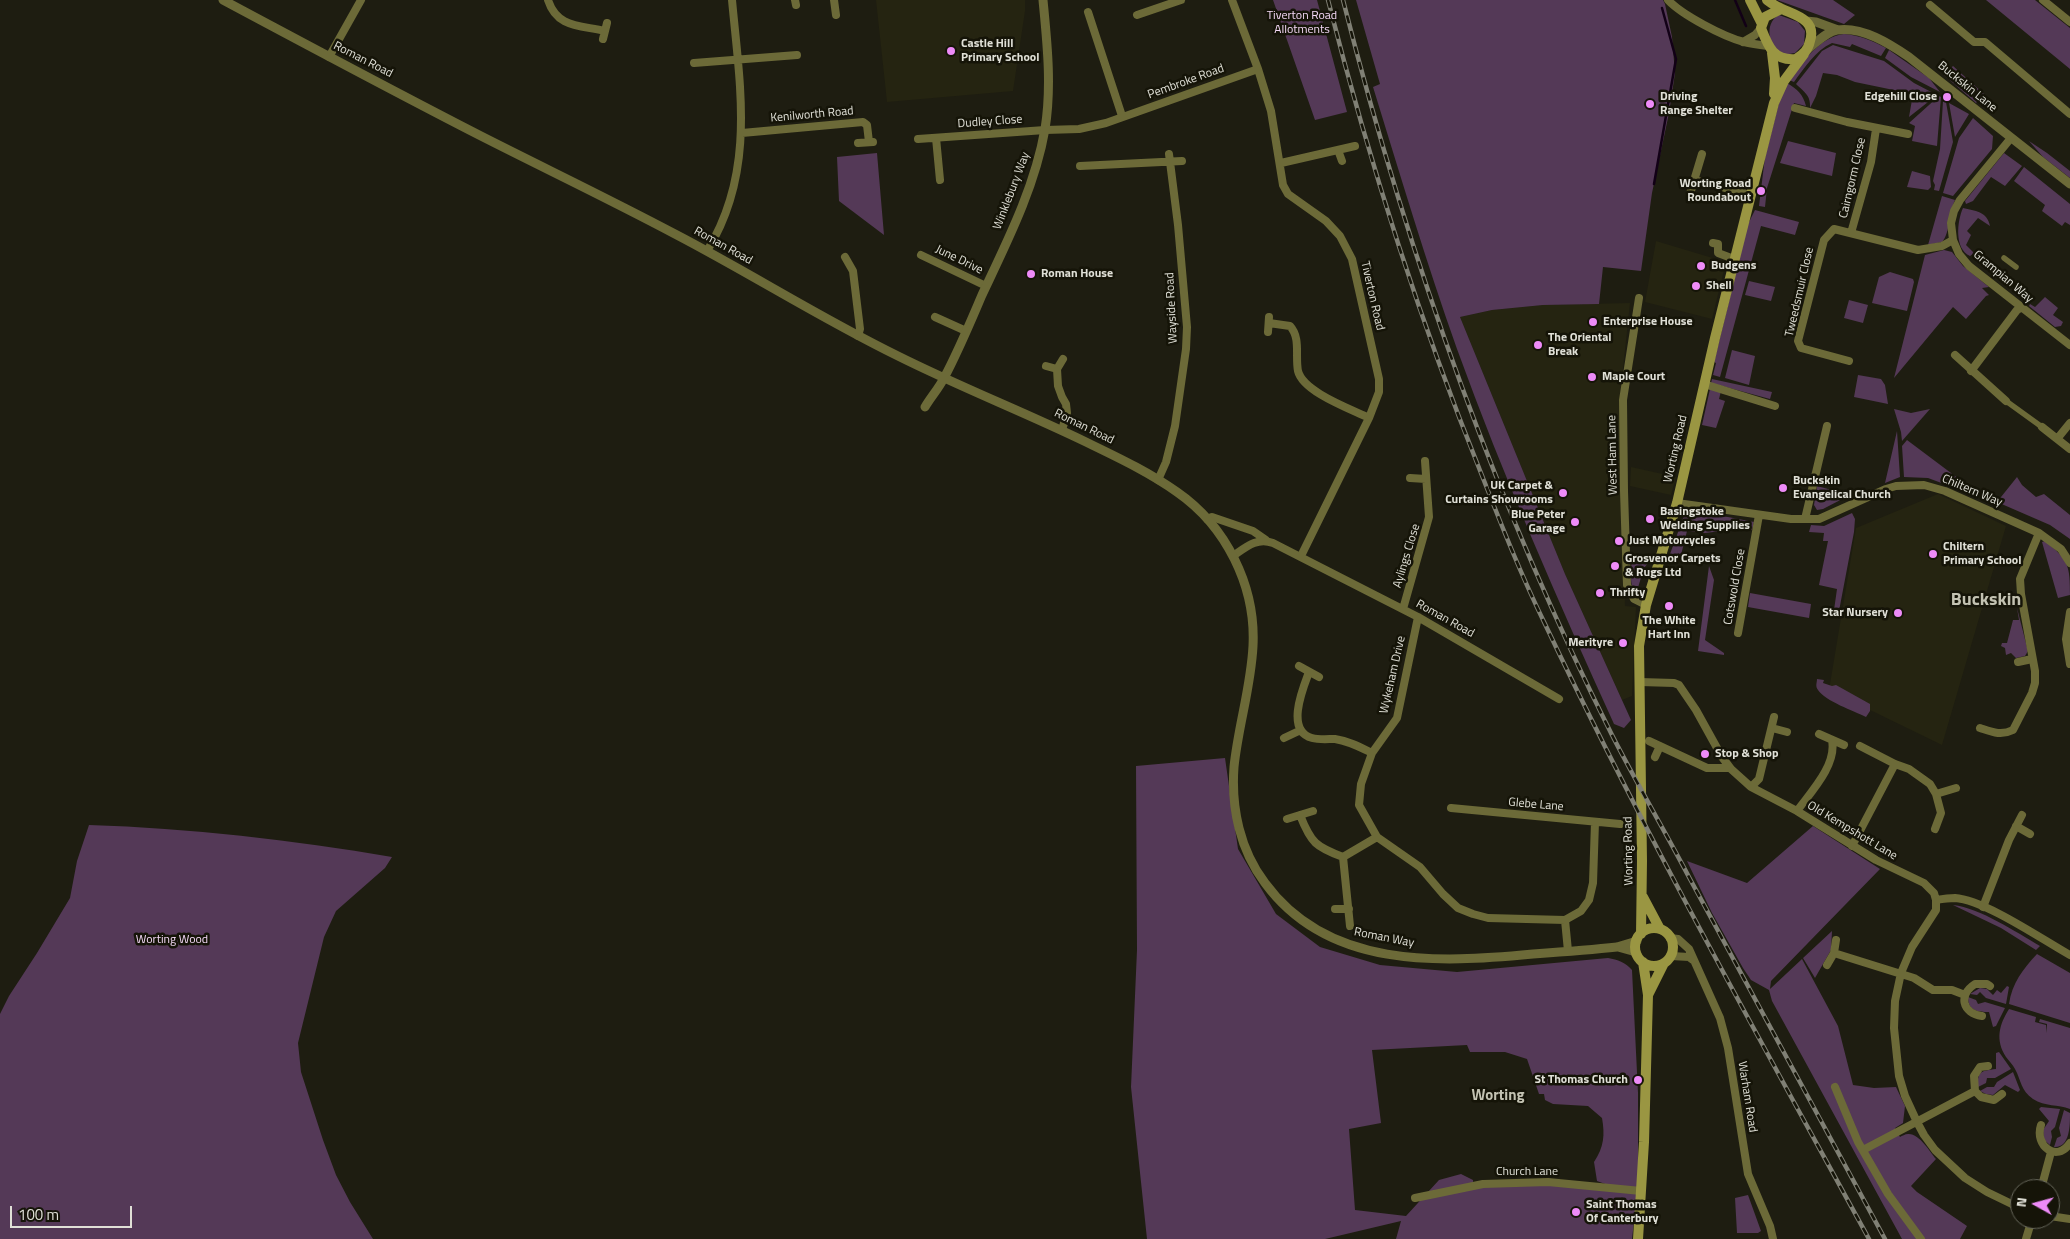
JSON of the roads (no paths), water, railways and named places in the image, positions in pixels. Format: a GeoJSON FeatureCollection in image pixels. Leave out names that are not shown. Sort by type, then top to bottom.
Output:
{"type":"FeatureCollection","features":[{"type":"Feature","properties":{"kind":"main road"},"geometry":{"type":"LineString","coordinates":[[1750,0],[1770,49],[1789,59],[1796,59],[1806,51],[1812,37],[1806,21],[1795,13],[1781,9],[1766,0]]}},
{"type":"Feature","properties":{"kind":"main road"},"geometry":{"type":"LineString","coordinates":[[1761,26],[1765,17],[1781,9]]}},
{"type":"Feature","properties":{"kind":"main road","name":"Worting Road"},"geometry":{"type":"LineString","coordinates":[[1770,49],[1775,78],[1774,103]]}},
{"type":"Feature","properties":{"kind":"main road","name":"Worting Road"},"geometry":{"type":"LineString","coordinates":[[1639,937],[1642,896],[1639,646],[1646,605],[1677,503],[1734,259],[1774,103],[1784,81],[1806,51]]}},
{"type":"Feature","properties":{"kind":"main road","name":"Worting Road"},"geometry":{"type":"LineString","coordinates":[[1642,896],[1660,929]]}},
{"type":"Feature","properties":{"kind":"main road"},"geometry":{"type":"LineString","coordinates":[[1648,995],[1668,959],[1672,944],[1670,938],[1660,929],[1649,929],[1639,937],[1636,952],[1643,962],[1650,966],[1657,966],[1668,959]]}},
{"type":"Feature","properties":{"kind":"main road"},"geometry":{"type":"LineString","coordinates":[[1638,1239],[1648,995],[1643,962]]}},
{"type":"Feature","properties":{"kind":"street","name":"Roman Road"},"geometry":{"type":"LineString","coordinates":[[223,0],[329,57],[707,251],[858,336],[944,378],[1062,430],[1158,480],[1192,503],[1207,519],[1233,556]]}},
{"type":"Feature","properties":{"kind":"street"},"geometry":{"type":"LineString","coordinates":[[329,57],[361,0]]}},
{"type":"Feature","properties":{"kind":"street"},"geometry":{"type":"LineString","coordinates":[[548,0],[557,18],[565,22],[606,27],[603,39]]}},
{"type":"Feature","properties":{"kind":"street"},"geometry":{"type":"LineString","coordinates":[[707,251],[725,216],[734,191],[742,133],[732,0]]}},
{"type":"Feature","properties":{"kind":"street"},"geometry":{"type":"LineString","coordinates":[[834,0],[836,15]]}},
{"type":"Feature","properties":{"kind":"street","name":"Winklebury Way"},"geometry":{"type":"LineString","coordinates":[[925,407],[944,378],[1032,181],[1045,130],[1048,94],[1043,0]]}},
{"type":"Feature","properties":{"kind":"street"},"geometry":{"type":"LineString","coordinates":[[1137,15],[1182,0]]}},
{"type":"Feature","properties":{"kind":"street","name":"Tiverton Road"},"geometry":{"type":"LineString","coordinates":[[1232,0],[1258,69],[1271,111],[1284,185],[1288,194],[1326,221],[1336,231],[1352,259],[1380,379],[1379,392],[1370,418],[1301,556]]}},
{"type":"Feature","properties":{"kind":"street"},"geometry":{"type":"LineString","coordinates":[[1668,0],[1693,18],[1743,42],[1770,49]]}},
{"type":"Feature","properties":{"kind":"street"},"geometry":{"type":"LineString","coordinates":[[2043,0],[2070,22]]}},
{"type":"Feature","properties":{"kind":"street"},"geometry":{"type":"LineString","coordinates":[[1930,5],[1974,42],[1985,42],[2070,114]]}},
{"type":"Feature","properties":{"kind":"street"},"geometry":{"type":"LineString","coordinates":[[1088,12],[1122,116]]}},
{"type":"Feature","properties":{"kind":"street","name":"Buckskin Lane"},"geometry":{"type":"LineString","coordinates":[[1806,21],[1816,22],[1838,30],[1864,34],[1890,44],[2070,184]]}},
{"type":"Feature","properties":{"kind":"street"},"geometry":{"type":"LineString","coordinates":[[1743,42],[1756,35],[1761,26]]}},
{"type":"Feature","properties":{"kind":"street"},"geometry":{"type":"LineString","coordinates":[[1806,51],[1829,33],[1838,30]]}},
{"type":"Feature","properties":{"kind":"street"},"geometry":{"type":"LineString","coordinates":[[694,63],[797,55]]}},
{"type":"Feature","properties":{"kind":"street","name":"Pembroke Road"},"geometry":{"type":"LineString","coordinates":[[1045,130],[1079,129],[1258,69]]}},
{"type":"Feature","properties":{"kind":"street","name":"Cairngorm Close"},"geometry":{"type":"LineString","coordinates":[[1795,108],[1876,129],[1908,134]]}},
{"type":"Feature","properties":{"kind":"street","name":"Kenilworth Road"},"geometry":{"type":"LineString","coordinates":[[742,133],[863,122],[867,125],[871,142],[858,143]]}},
{"type":"Feature","properties":{"kind":"street","name":"Cairngorm Close"},"geometry":{"type":"LineString","coordinates":[[1852,233],[1870,162],[1876,129]]}},
{"type":"Feature","properties":{"kind":"street","name":"Dudley Close"},"geometry":{"type":"LineString","coordinates":[[918,139],[1045,130]]}},
{"type":"Feature","properties":{"kind":"street"},"geometry":{"type":"LineString","coordinates":[[936,138],[940,180]]}},
{"type":"Feature","properties":{"kind":"street"},"geometry":{"type":"LineString","coordinates":[[1953,240],[1952,223],[1960,200],[2011,138]]}},
{"type":"Feature","properties":{"kind":"street"},"geometry":{"type":"LineString","coordinates":[[1281,163],[1355,146]]}},
{"type":"Feature","properties":{"kind":"street"},"geometry":{"type":"LineString","coordinates":[[1338,150],[1342,161]]}},
{"type":"Feature","properties":{"kind":"street"},"geometry":{"type":"LineString","coordinates":[[1690,194],[1702,154]]}},
{"type":"Feature","properties":{"kind":"street"},"geometry":{"type":"LineString","coordinates":[[1080,166],[1170,158],[1182,161]]}},
{"type":"Feature","properties":{"kind":"street","name":"Wayside Road"},"geometry":{"type":"LineString","coordinates":[[1158,480],[1166,462],[1175,426],[1186,349],[1187,327],[1170,158]]}},
{"type":"Feature","properties":{"kind":"street"},"geometry":{"type":"LineString","coordinates":[[1695,180],[1751,195]]}},
{"type":"Feature","properties":{"kind":"street","name":"Tweedsmuir Close"},"geometry":{"type":"LineString","coordinates":[[1849,361],[1801,348],[1798,340],[1824,240],[1834,229],[1918,250],[1942,246],[1953,240]]}},
{"type":"Feature","properties":{"kind":"street","name":"Grampian Way"},"geometry":{"type":"LineString","coordinates":[[1953,240],[1959,254],[1968,266],[2070,345]]}},
{"type":"Feature","properties":{"kind":"street"},"geometry":{"type":"LineString","coordinates":[[1713,243],[1718,244],[1718,254],[1734,259]]}},
{"type":"Feature","properties":{"kind":"street","name":"June Drive"},"geometry":{"type":"LineString","coordinates":[[921,255],[986,286]]}},
{"type":"Feature","properties":{"kind":"street"},"geometry":{"type":"LineString","coordinates":[[845,257],[853,271],[860,329],[858,336]]}},
{"type":"Feature","properties":{"kind":"street"},"geometry":{"type":"LineString","coordinates":[[2004,258],[2016,267]]}},
{"type":"Feature","properties":{"kind":"street","name":"West Ham Lane"},"geometry":{"type":"LineString","coordinates":[[1640,298],[1623,400],[1624,491],[1627,585],[1634,600],[1646,605]]}},
{"type":"Feature","properties":{"kind":"street"},"geometry":{"type":"LineString","coordinates":[[1971,371],[2007,322],[2021,308]]}},
{"type":"Feature","properties":{"kind":"street"},"geometry":{"type":"LineString","coordinates":[[935,318],[943,326],[966,330]]}},
{"type":"Feature","properties":{"kind":"street"},"geometry":{"type":"LineString","coordinates":[[1268,332],[1269,320],[1290,326],[1296,332],[1298,372],[1304,382],[1335,402],[1370,418]]}},
{"type":"Feature","properties":{"kind":"street"},"geometry":{"type":"LineString","coordinates":[[1955,356],[2006,401],[2070,449]]}},
{"type":"Feature","properties":{"kind":"street"},"geometry":{"type":"LineString","coordinates":[[1062,430],[1066,404],[1058,386],[1057,369],[1063,359]]}},
{"type":"Feature","properties":{"kind":"street"},"geometry":{"type":"LineString","coordinates":[[1046,366],[1057,369]]}},
{"type":"Feature","properties":{"kind":"street"},"geometry":{"type":"LineString","coordinates":[[1704,384],[1775,406]]}},
{"type":"Feature","properties":{"kind":"street"},"geometry":{"type":"LineString","coordinates":[[2057,439],[2070,423]]}},
{"type":"Feature","properties":{"kind":"street"},"geometry":{"type":"LineString","coordinates":[[1805,519],[1827,426]]}},
{"type":"Feature","properties":{"kind":"street","name":"Aylings Close"},"geometry":{"type":"LineString","coordinates":[[1403,609],[1428,529],[1429,517],[1425,461]]}},
{"type":"Feature","properties":{"kind":"street"},"geometry":{"type":"LineString","coordinates":[[1410,478],[1426,479]]}},
{"type":"Feature","properties":{"kind":"street","name":"Chiltern Way"},"geometry":{"type":"LineString","coordinates":[[1677,503],[1759,515],[1819,519],[1896,486],[1924,485],[1945,491],[2039,533],[2061,549],[2070,563]]}},
{"type":"Feature","properties":{"kind":"street","name":"Cotswold Close"},"geometry":{"type":"LineString","coordinates":[[1738,634],[1759,515]]}},
{"type":"Feature","properties":{"kind":"street","name":"Roman Road"},"geometry":{"type":"LineString","coordinates":[[1207,519],[1212,517],[1253,530],[1266,540],[1301,556],[1418,617],[1559,699]]}},
{"type":"Feature","properties":{"kind":"street"},"geometry":{"type":"LineString","coordinates":[[1980,728],[1996,738],[2013,730],[2018,723],[2035,683],[2035,671],[2020,579],[2039,533]]}},
{"type":"Feature","properties":{"kind":"street"},"geometry":{"type":"LineString","coordinates":[[1233,556],[1256,541],[1266,540]]}},
{"type":"Feature","properties":{"kind":"street","name":"Roman Way"},"geometry":{"type":"LineString","coordinates":[[1233,556],[1248,596],[1253,642],[1234,767],[1234,810],[1245,850],[1258,874],[1275,897],[1299,919],[1322,934],[1355,947],[1401,956],[1455,960],[1617,947],[1636,952]]}},
{"type":"Feature","properties":{"kind":"street"},"geometry":{"type":"LineString","coordinates":[[2069,661],[2066,633],[2070,612]]}},
{"type":"Feature","properties":{"kind":"street","name":"Wykeham Drive"},"geometry":{"type":"LineString","coordinates":[[1418,617],[1397,718],[1372,753],[1361,784],[1359,805],[1377,837],[1420,867],[1458,908],[1488,918],[1566,920]]}},
{"type":"Feature","properties":{"kind":"street"},"geometry":{"type":"LineString","coordinates":[[2018,662],[2032,659]]}},
{"type":"Feature","properties":{"kind":"street"},"geometry":{"type":"LineString","coordinates":[[1299,666],[1319,677]]}},
{"type":"Feature","properties":{"kind":"street"},"geometry":{"type":"LineString","coordinates":[[1309,672],[1300,696],[1297,712],[1301,730],[1311,738],[1338,740],[1354,744],[1372,753]]}},
{"type":"Feature","properties":{"kind":"street"},"geometry":{"type":"LineString","coordinates":[[1531,681],[1536,673]]}},
{"type":"Feature","properties":{"kind":"street","name":"Old Kempshott Lane"},"geometry":{"type":"LineString","coordinates":[[1640,682],[1674,683],[1678,685],[1696,710],[1711,740],[1730,768],[1752,787],[1797,811],[1876,860],[1924,883],[1934,893],[1936,900]]}},
{"type":"Feature","properties":{"kind":"street"},"geometry":{"type":"LineString","coordinates":[[1752,787],[1759,779],[1774,717]]}},
{"type":"Feature","properties":{"kind":"street"},"geometry":{"type":"LineString","coordinates":[[1772,728],[1787,732]]}},
{"type":"Feature","properties":{"kind":"street"},"geometry":{"type":"LineString","coordinates":[[1284,738],[1301,730]]}},
{"type":"Feature","properties":{"kind":"street"},"geometry":{"type":"LineString","coordinates":[[1819,734],[1844,745]]}},
{"type":"Feature","properties":{"kind":"street"},"geometry":{"type":"LineString","coordinates":[[1797,811],[1830,761],[1833,748],[1832,740]]}},
{"type":"Feature","properties":{"kind":"street"},"geometry":{"type":"LineString","coordinates":[[1649,741],[1707,768],[1730,768]]}},
{"type":"Feature","properties":{"kind":"street"},"geometry":{"type":"LineString","coordinates":[[1655,757],[1660,746]]}},
{"type":"Feature","properties":{"kind":"street"},"geometry":{"type":"LineString","coordinates":[[1860,746],[1909,769],[1930,784],[1936,794],[1941,813],[1935,829]]}},
{"type":"Feature","properties":{"kind":"street"},"geometry":{"type":"LineString","coordinates":[[1852,846],[1895,764]]}},
{"type":"Feature","properties":{"kind":"street"},"geometry":{"type":"LineString","coordinates":[[1936,794],[1956,788]]}},
{"type":"Feature","properties":{"kind":"street","name":"Glebe Lane"},"geometry":{"type":"LineString","coordinates":[[1451,808],[1620,824]]}},
{"type":"Feature","properties":{"kind":"street"},"geometry":{"type":"LineString","coordinates":[[1287,819],[1313,811]]}},
{"type":"Feature","properties":{"kind":"street"},"geometry":{"type":"LineString","coordinates":[[1300,815],[1314,842],[1322,850],[1343,857],[1377,837]]}},
{"type":"Feature","properties":{"kind":"street"},"geometry":{"type":"LineString","coordinates":[[1983,907],[2022,815]]}},
{"type":"Feature","properties":{"kind":"street"},"geometry":{"type":"LineString","coordinates":[[1568,951],[1566,920],[1581,911],[1588,900],[1593,883],[1595,822]]}},
{"type":"Feature","properties":{"kind":"street"},"geometry":{"type":"LineString","coordinates":[[2016,826],[2030,834]]}},
{"type":"Feature","properties":{"kind":"street"},"geometry":{"type":"LineString","coordinates":[[1343,857],[1350,926]]}},
{"type":"Feature","properties":{"kind":"street"},"geometry":{"type":"LineString","coordinates":[[2010,1203],[1986,1192],[1965,1178],[1936,1150],[1924,1135],[1917,1122],[1905,1096],[1899,1076],[1896,1053],[1896,1001],[1901,973],[1912,947],[1936,910],[1936,900],[1957,898],[1983,907],[2070,955]]}},
{"type":"Feature","properties":{"kind":"street"},"geometry":{"type":"LineString","coordinates":[[1335,909],[1349,909]]}},
{"type":"Feature","properties":{"kind":"street","name":"Roman Way"},"geometry":{"type":"LineString","coordinates":[[1617,947],[1639,937]]}},
{"type":"Feature","properties":{"kind":"street","name":"Warham Road"},"geometry":{"type":"LineString","coordinates":[[1670,938],[1678,939],[1685,944],[1720,1018],[1725,1034],[1748,1174],[1773,1239]]}},
{"type":"Feature","properties":{"kind":"street"},"geometry":{"type":"LineString","coordinates":[[1827,965],[1834,953],[1836,940]]}},
{"type":"Feature","properties":{"kind":"street"},"geometry":{"type":"LineString","coordinates":[[1834,953],[1901,973],[1919,980],[1933,990],[1952,990],[1965,994]]}},
{"type":"Feature","properties":{"kind":"street"},"geometry":{"type":"LineString","coordinates":[[1668,959],[1689,957],[1693,960]]}},
{"type":"Feature","properties":{"kind":"street"},"geometry":{"type":"LineString","coordinates":[[1982,1016],[1973,1014],[1967,1008],[1964,1001],[1965,994],[1975,984],[1987,984],[1990,986]]}},
{"type":"Feature","properties":{"kind":"street"},"geometry":{"type":"LineString","coordinates":[[1988,1066],[1980,1067],[1974,1076],[1975,1091],[1981,1097],[1994,1100],[2002,1094]]}},
{"type":"Feature","properties":{"kind":"street"},"geometry":{"type":"LineString","coordinates":[[1835,1088],[1863,1150],[1893,1203],[1922,1239]]}},
{"type":"Feature","properties":{"kind":"street"},"geometry":{"type":"LineString","coordinates":[[1863,1150],[1975,1091]]}},
{"type":"Feature","properties":{"kind":"street"},"geometry":{"type":"LineString","coordinates":[[2042,1124],[2039,1132],[2041,1143],[2051,1152]]}},
{"type":"Feature","properties":{"kind":"street"},"geometry":{"type":"LineString","coordinates":[[2051,1152],[2062,1150],[2070,1143]]}},
{"type":"Feature","properties":{"kind":"street"},"geometry":{"type":"LineString","coordinates":[[2043,1179],[2051,1152]]}},
{"type":"Feature","properties":{"kind":"street","name":"Church Lane"},"geometry":{"type":"LineString","coordinates":[[1415,1198],[1489,1183],[1548,1182],[1641,1191]]}},
{"type":"Feature","properties":{"kind":"waterway"},"geometry":{"type":"LineString","coordinates":[[1735,0],[1746,26]]}},
{"type":"Feature","properties":{"kind":"waterway"},"geometry":{"type":"LineString","coordinates":[[1654,184],[1676,59],[1662,8]]}},
{"type":"Feature","properties":{"kind":"railway"},"geometry":{"type":"LineString","coordinates":[[1328,0],[1360,120],[1416,298],[1458,415],[1519,568],[1583,702],[1662,857],[1869,1239]]}},
{"type":"Feature","properties":{"kind":"railway"},"geometry":{"type":"LineString","coordinates":[[1343,0],[1368,95],[1425,282],[1492,467],[1569,647],[1612,735],[1885,1239]]}},
{"type":"Feature","properties":{"kind":"place","name":"Castle Hill Primary School"},"geometry":{"type":"Point","coordinates":[951,51]}},
{"type":"Feature","properties":{"kind":"place","name":"Edgehill Close"},"geometry":{"type":"Point","coordinates":[1947,97]}},
{"type":"Feature","properties":{"kind":"place","name":"Driving Range Shelter"},"geometry":{"type":"Point","coordinates":[1650,104]}},
{"type":"Feature","properties":{"kind":"place","name":"Worting Road Roundabout"},"geometry":{"type":"Point","coordinates":[1761,191]}},
{"type":"Feature","properties":{"kind":"place","name":"Budgens"},"geometry":{"type":"Point","coordinates":[1701,266]}},
{"type":"Feature","properties":{"kind":"place","name":"Roman House"},"geometry":{"type":"Point","coordinates":[1031,274]}},
{"type":"Feature","properties":{"kind":"place","name":"Shell"},"geometry":{"type":"Point","coordinates":[1696,286]}},
{"type":"Feature","properties":{"kind":"place","name":"Enterprise House"},"geometry":{"type":"Point","coordinates":[1593,322]}},
{"type":"Feature","properties":{"kind":"place","name":"The Oriental Break"},"geometry":{"type":"Point","coordinates":[1538,345]}},
{"type":"Feature","properties":{"kind":"place","name":"Maple Court"},"geometry":{"type":"Point","coordinates":[1592,377]}},
{"type":"Feature","properties":{"kind":"place","name":"Buckskin Evangelical Church"},"geometry":{"type":"Point","coordinates":[1783,488]}},
{"type":"Feature","properties":{"kind":"place","name":"UK Carpet & Curtains Showrooms"},"geometry":{"type":"Point","coordinates":[1563,493]}},
{"type":"Feature","properties":{"kind":"place","name":"Basingstoke Welding Supplies"},"geometry":{"type":"Point","coordinates":[1650,519]}},
{"type":"Feature","properties":{"kind":"place","name":"Blue Peter Garage"},"geometry":{"type":"Point","coordinates":[1575,522]}},
{"type":"Feature","properties":{"kind":"place","name":"Just Motorcycles"},"geometry":{"type":"Point","coordinates":[1619,541]}},
{"type":"Feature","properties":{"kind":"place","name":"Chiltern Primary School"},"geometry":{"type":"Point","coordinates":[1933,554]}},
{"type":"Feature","properties":{"kind":"place","name":"Grosvenor Carpets & Rugs Ltd"},"geometry":{"type":"Point","coordinates":[1615,566]}},
{"type":"Feature","properties":{"kind":"place","name":"Thrifty"},"geometry":{"type":"Point","coordinates":[1600,593]}},
{"type":"Feature","properties":{"kind":"place","name":"The White Hart Inn"},"geometry":{"type":"Point","coordinates":[1669,606]}},
{"type":"Feature","properties":{"kind":"place","name":"Star Nursery"},"geometry":{"type":"Point","coordinates":[1898,613]}},
{"type":"Feature","properties":{"kind":"place","name":"Merityre"},"geometry":{"type":"Point","coordinates":[1623,643]}},
{"type":"Feature","properties":{"kind":"place","name":"Stop & Shop"},"geometry":{"type":"Point","coordinates":[1705,754]}},
{"type":"Feature","properties":{"kind":"place","name":"St Thomas Church"},"geometry":{"type":"Point","coordinates":[1638,1080]}},
{"type":"Feature","properties":{"kind":"place","name":"Saint Thomas Of Canterbury"},"geometry":{"type":"Point","coordinates":[1576,1212]}},
{"type":"Feature","properties":{"kind":"district","name":"Buckskin"},"geometry":{"type":"Point","coordinates":[1986,601]}},
{"type":"Feature","properties":{"kind":"district","name":"Worting"},"geometry":{"type":"Point","coordinates":[1498,1096]}},
{"type":"Feature","properties":{"kind":"park label","name":"Tiverton Road Allotments"},"geometry":{"type":"Point","coordinates":[1302,23]}},
{"type":"Feature","properties":{"kind":"park label","name":"Worting Wood"},"geometry":{"type":"Point","coordinates":[172,940]}}]}
